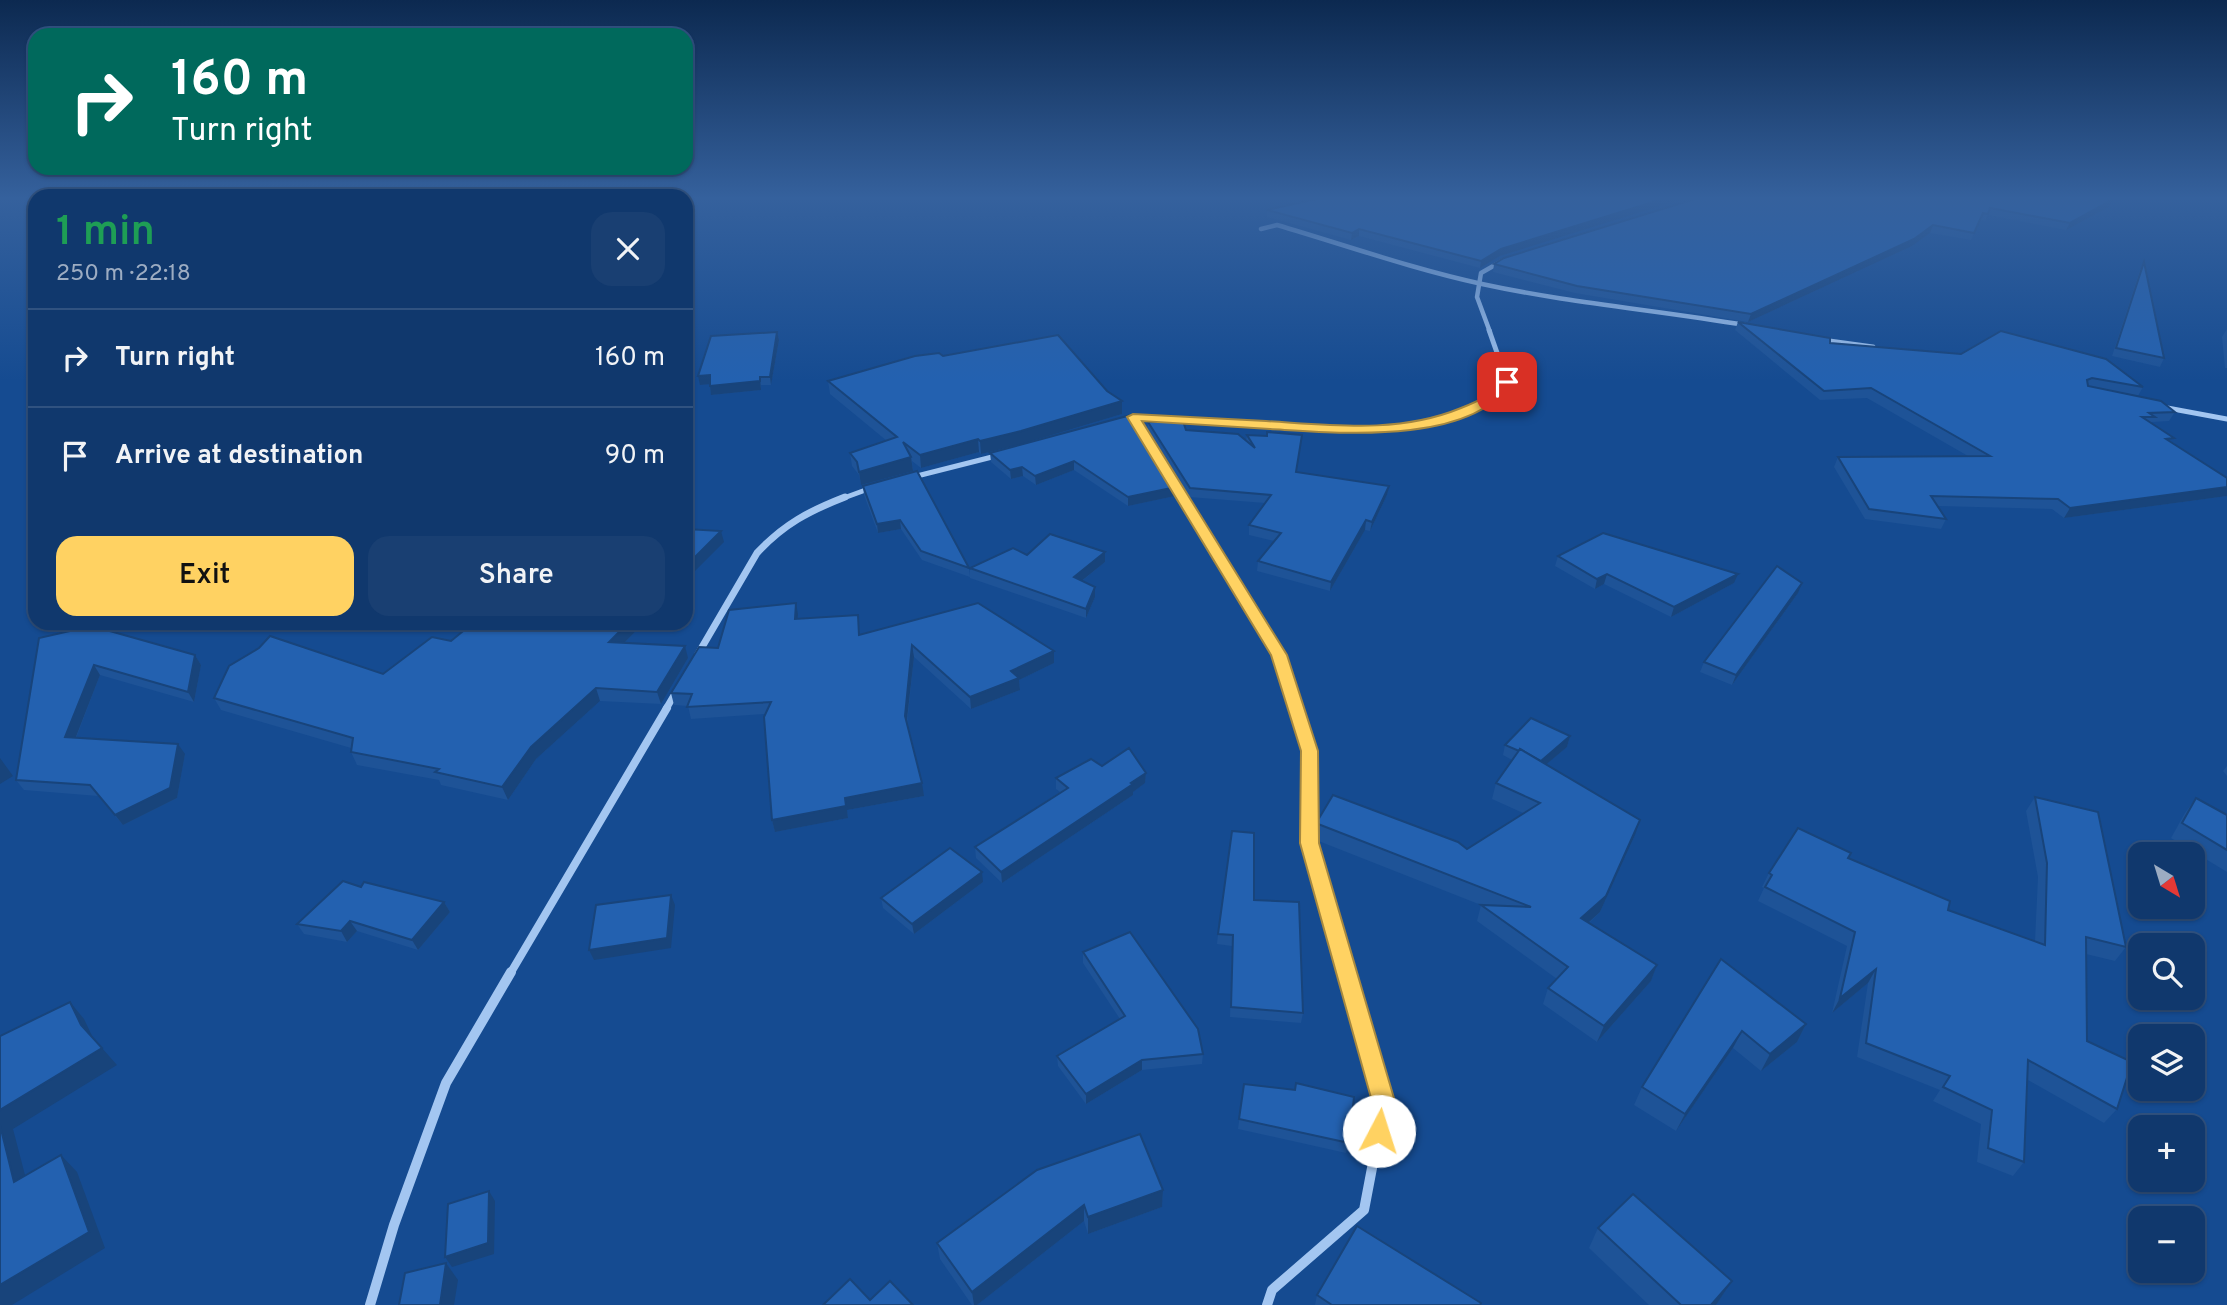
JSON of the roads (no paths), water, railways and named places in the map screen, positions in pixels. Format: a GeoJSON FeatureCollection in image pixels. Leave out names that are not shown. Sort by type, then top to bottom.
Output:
{"type":"FeatureCollection","features":[{"type":"Feature","properties":{"kind":"street"},"geometry":{"type":"LineString","coordinates":[[1394,259],[1480,284],[1591,304],[1675,313],[1758,327]]}},
{"type":"Feature","properties":{"kind":"street"},"geometry":{"type":"LineString","coordinates":[[1121,420],[1133,417],[1356,430],[1398,429],[1439,421],[1497,396],[1507,382],[1477,297],[1481,273],[1508,259]]}},
{"type":"Feature","properties":{"kind":"street"},"geometry":{"type":"LineString","coordinates":[[1819,339],[1878,348]]}},
{"type":"Feature","properties":{"kind":"street"},"geometry":{"type":"LineString","coordinates":[[2150,404],[2227,419]]}},
{"type":"Feature","properties":{"kind":"street"},"geometry":{"type":"LineString","coordinates":[[1133,417],[1279,655],[1309,751],[1309,843],[1384,1105],[1364,1210],[1272,1290],[1267,1305]]}},
{"type":"Feature","properties":{"kind":"street"},"geometry":{"type":"LineString","coordinates":[[900,480],[1004,454]]}},
{"type":"Feature","properties":{"kind":"street"},"geometry":{"type":"LineString","coordinates":[[694,662],[757,553],[769,540],[808,510],[886,483]]}},
{"type":"Feature","properties":{"kind":"street"},"geometry":{"type":"LineString","coordinates":[[369,1305],[394,1225],[446,1083],[679,686]]}}]}
